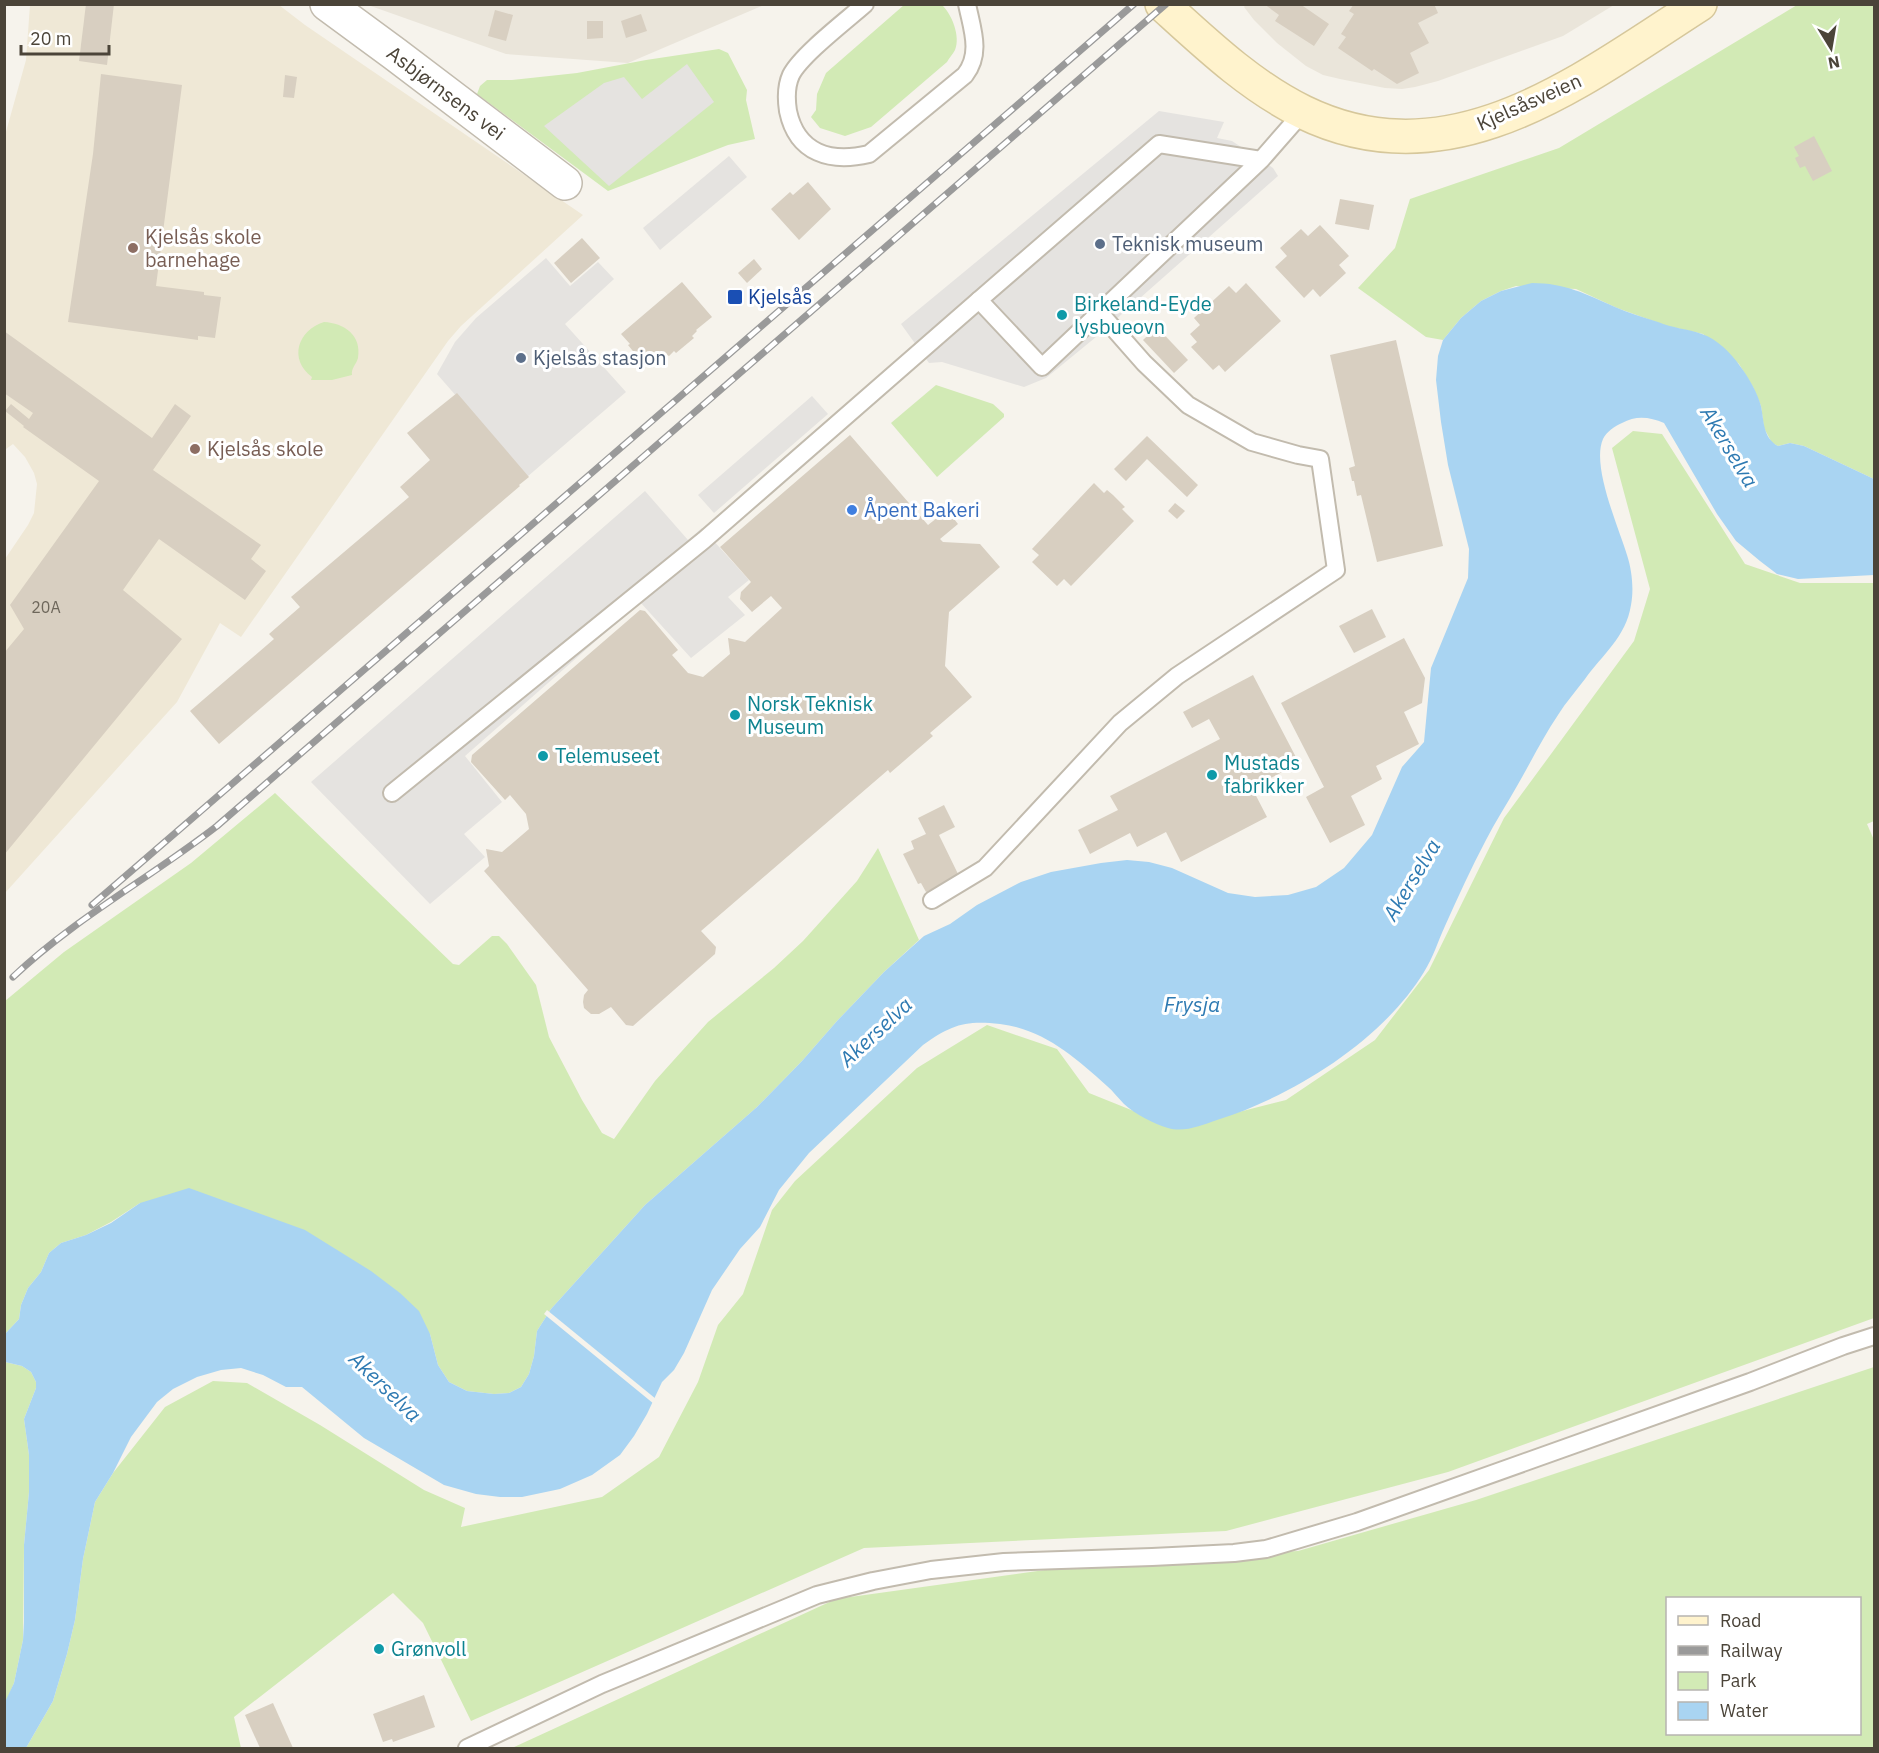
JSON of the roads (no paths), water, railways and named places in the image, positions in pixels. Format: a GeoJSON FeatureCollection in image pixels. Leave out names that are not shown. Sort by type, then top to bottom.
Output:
{"type":"FeatureCollection","features":[{"type":"Feature","properties":{"kind":"main road","name":"Kjelsåsveien"},"geometry":{"type":"LineString","coordinates":[[1162,4],[1242,74],[1303,112],[1336,126],[1396,137],[1465,130],[1507,117],[1593,72],[1700,4]]}},
{"type":"Feature","properties":{"kind":"street","name":"Asbjørnsens vei"},"geometry":{"type":"LineString","coordinates":[[327,4],[565,183]]}},
{"type":"Feature","properties":{"kind":"lane"},"geometry":{"type":"LineString","coordinates":[[865,4],[801,62],[792,74],[786,91],[791,126],[803,142],[818,153],[836,158],[854,158],[869,154],[965,75],[972,66],[975,56],[975,44],[967,4]]}},
{"type":"Feature","properties":{"kind":"lane"},"geometry":{"type":"LineString","coordinates":[[979,300],[1042,367],[1261,160],[1303,112]]}},
{"type":"Feature","properties":{"kind":"lane"},"geometry":{"type":"LineString","coordinates":[[392,793],[704,540],[1159,144],[1261,160]]}},
{"type":"Feature","properties":{"kind":"lane"},"geometry":{"type":"LineString","coordinates":[[932,900],[985,868],[1120,723],[1177,676],[1336,570],[1320,459],[1252,442],[1188,405],[1136,354],[1100,313]]}},
{"type":"Feature","properties":{"kind":"lane"},"geometry":{"type":"LineString","coordinates":[[467,1749],[602,1684],[817,1595],[931,1570],[1004,1562],[1234,1553],[1266,1549],[1357,1522],[1875,1336]]}},
{"type":"Feature","properties":{"kind":"water","name":"Frysja"},"geometry":{"type":"Polygon","coordinates":[[[1532,283],[1544,283],[1575,290],[1631,313],[1702,334],[1723,347],[1747,375],[1761,406],[1767,434],[1773,443],[1778,446],[1790,443],[1804,446],[1874,479],[1874,575],[1798,579],[1777,574],[1736,541],[1717,514],[1664,423],[1654,419],[1638,418],[1627,420],[1614,428],[1606,434],[1600,451],[1603,480],[1631,573],[1632,599],[1624,627],[1564,706],[1542,741],[1480,851],[1424,972],[1385,1021],[1360,1043],[1305,1081],[1276,1096],[1246,1110],[1193,1128],[1180,1130],[1163,1126],[1134,1111],[1070,1055],[1058,1046],[1030,1032],[1000,1024],[977,1023],[959,1026],[942,1033],[923,1045],[809,1153],[779,1190],[760,1227],[740,1249],[712,1290],[684,1353],[674,1370],[662,1382],[647,1414],[620,1455],[592,1475],[560,1489],[522,1497],[500,1497],[476,1494],[444,1485],[364,1438],[302,1387],[286,1387],[263,1375],[241,1368],[221,1370],[197,1377],[173,1389],[157,1402],[131,1437],[95,1502],[83,1559],[75,1620],[53,1701],[26,1748],[5,1748],[4,1704],[14,1683],[23,1640],[24,1545],[29,1492],[29,1455],[24,1419],[36,1388],[36,1382],[31,1372],[22,1366],[5,1362],[5,1334],[19,1319],[21,1305],[28,1288],[41,1272],[49,1253],[61,1243],[86,1235],[111,1223],[140,1203],[189,1188],[305,1230],[371,1271],[419,1311],[430,1334],[438,1365],[449,1382],[467,1391],[509,1393],[521,1387],[529,1374],[537,1331],[551,1309],[645,1205],[757,1107],[884,972],[924,936],[950,924],[977,905],[1021,882],[1051,872],[1101,863],[1127,860],[1149,862],[1172,868],[1228,893],[1255,897],[1288,895],[1316,887],[1344,868],[1372,835],[1402,767],[1424,742],[1431,668],[1468,578],[1469,549],[1448,465],[1436,380],[1438,356],[1443,340],[1461,318],[1481,301],[1501,291],[1532,283]]]}},
{"type":"Feature","properties":{"kind":"railway"},"geometry":{"type":"LineString","coordinates":[[92,905],[1134,4]]}},
{"type":"Feature","properties":{"kind":"railway"},"geometry":{"type":"LineString","coordinates":[[13,977],[61,936],[217,826],[1166,4]]}},
{"type":"Feature","properties":{"kind":"place","name":"Teknisk museum"},"geometry":{"type":"Point","coordinates":[1100,244]}},
{"type":"Feature","properties":{"kind":"place","name":"Kjelsås skole barnehage"},"geometry":{"type":"Point","coordinates":[133,248]}},
{"type":"Feature","properties":{"kind":"place","name":"Kjelsås"},"geometry":{"type":"Point","coordinates":[735,297]}},
{"type":"Feature","properties":{"kind":"place","name":"Birkeland-Eyde lysbueovn"},"geometry":{"type":"Point","coordinates":[1062,315]}},
{"type":"Feature","properties":{"kind":"place","name":"Kjelsås stasjon"},"geometry":{"type":"Point","coordinates":[521,358]}},
{"type":"Feature","properties":{"kind":"place","name":"Kjelsås skole"},"geometry":{"type":"Point","coordinates":[195,449]}},
{"type":"Feature","properties":{"kind":"place","name":"Åpent Bakeri"},"geometry":{"type":"Point","coordinates":[852,510]}},
{"type":"Feature","properties":{"kind":"place","name":"Norsk Teknisk Museum"},"geometry":{"type":"Point","coordinates":[735,715]}},
{"type":"Feature","properties":{"kind":"place","name":"Telemuseet"},"geometry":{"type":"Point","coordinates":[543,756]}},
{"type":"Feature","properties":{"kind":"place","name":"Mustads fabrikker"},"geometry":{"type":"Point","coordinates":[1212,775]}},
{"type":"Feature","properties":{"kind":"place","name":"Grønvoll"},"geometry":{"type":"Point","coordinates":[379,1649]}},
{"type":"Feature","properties":{"kind":"water label","name":"Akerselva"},"geometry":{"type":"Point","coordinates":[1729,447]}},
{"type":"Feature","properties":{"kind":"water label","name":"Akerselva"},"geometry":{"type":"Point","coordinates":[1412,880]}},
{"type":"Feature","properties":{"kind":"water label","name":"Akerselva"},"geometry":{"type":"Point","coordinates":[876,1032]}},
{"type":"Feature","properties":{"kind":"water label","name":"Akerselva"},"geometry":{"type":"Point","coordinates":[385,1387]}}]}
